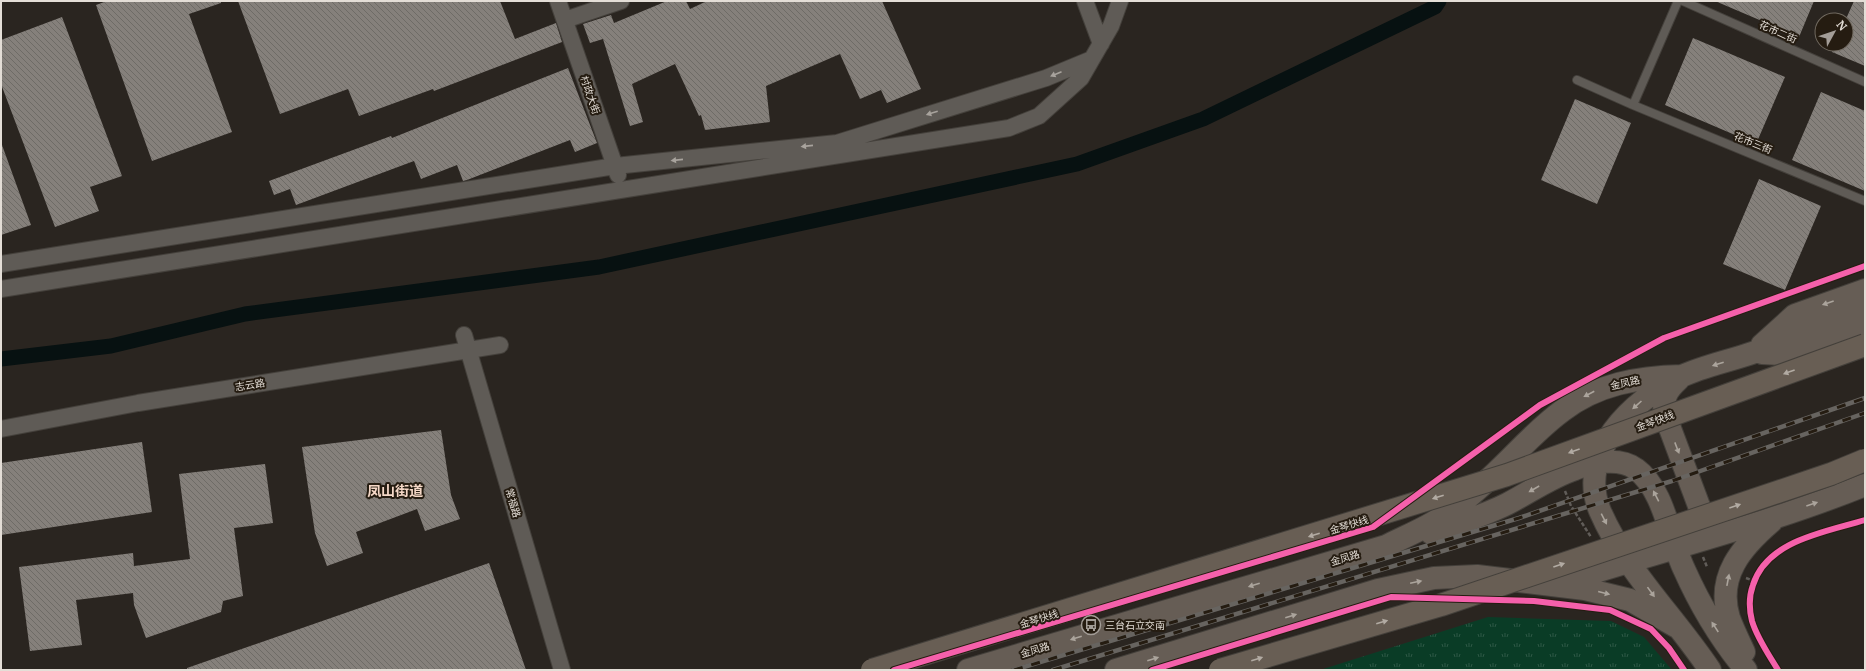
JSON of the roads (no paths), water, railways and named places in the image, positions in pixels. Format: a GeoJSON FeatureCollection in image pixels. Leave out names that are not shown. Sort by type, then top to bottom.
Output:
{"type":"FeatureCollection","features":[{"type":"Feature","properties":{"kind":"highway","name":"金琴快线"},"geometry":{"type":"LineString","coordinates":[[872,670],[1507,475],[1865,345]]}},
{"type":"Feature","properties":{"kind":"highway"},"geometry":{"type":"LineString","coordinates":[[1220,670],[1441,605],[1831,474],[1865,460]]}},
{"type":"Feature","properties":{"kind":"main road"},"geometry":{"type":"LineString","coordinates":[[1754,352],[1795,315],[1865,290]]}},
{"type":"Feature","properties":{"kind":"main road"},"geometry":{"type":"LineString","coordinates":[[1710,670],[1627,561],[1600,511],[1595,497],[1594,483],[1597,463],[1606,441],[1629,412],[1654,392],[1682,376],[1861,319]]}},
{"type":"Feature","properties":{"kind":"main road"},"geometry":{"type":"LineString","coordinates":[[1682,376],[1666,392],[1663,400],[1665,415],[1702,512],[1710,522],[1716,526],[1728,530],[1736,530]]}},
{"type":"Feature","properties":{"kind":"main road","name":"金凤路"},"geometry":{"type":"LineString","coordinates":[[968,670],[1386,546],[1435,522],[1452,510],[1492,477],[1544,426],[1570,405],[1599,389],[1618,383],[1641,378],[1682,376]]}},
{"type":"Feature","properties":{"kind":"main road"},"geometry":{"type":"LineString","coordinates":[[1386,546],[1471,520],[1506,504],[1575,468],[1597,463],[1619,462],[1628,464],[1637,469],[1645,477],[1660,502],[1675,549],[1703,606],[1715,627],[1746,670]]}},
{"type":"Feature","properties":{"kind":"main road"},"geometry":{"type":"LineString","coordinates":[[1552,586],[1627,561],[1675,549],[1777,517],[1859,488]]}},
{"type":"Feature","properties":{"kind":"main road"},"geometry":{"type":"LineString","coordinates":[[1751,670],[1729,616],[1726,593],[1730,573],[1738,554],[1751,539],[1777,517]]}},
{"type":"Feature","properties":{"kind":"main road"},"geometry":{"type":"LineString","coordinates":[[1116,670],[1378,590],[1434,578],[1477,576],[1585,589],[1630,600],[1677,627]]}},
{"type":"Feature","properties":{"kind":"street","name":"村政大街"},"geometry":{"type":"LineString","coordinates":[[558,1],[623,189]]}},
{"type":"Feature","properties":{"kind":"street"},"geometry":{"type":"LineString","coordinates":[[565,20],[621,1]]}},
{"type":"Feature","properties":{"kind":"street"},"geometry":{"type":"LineString","coordinates":[[1085,1],[1101,44]]}},
{"type":"Feature","properties":{"kind":"street"},"geometry":{"type":"LineString","coordinates":[[1,289],[1009,128],[1039,116],[1080,78],[1111,26],[1120,1]]}},
{"type":"Feature","properties":{"kind":"street"},"geometry":{"type":"LineString","coordinates":[[1,264],[615,166],[836,143],[1046,78],[1092,59]]}},
{"type":"Feature","properties":{"kind":"street","name":"志云路"},"geometry":{"type":"LineString","coordinates":[[1,429],[466,343],[500,345]]}},
{"type":"Feature","properties":{"kind":"street","name":"常福路"},"geometry":{"type":"LineString","coordinates":[[466,343],[562,670]]}},
{"type":"Feature","properties":{"kind":"lane"},"geometry":{"type":"LineString","coordinates":[[1633,105],[1678,1]]}},
{"type":"Feature","properties":{"kind":"lane","name":"花市二街"},"geometry":{"type":"LineString","coordinates":[[1683,1],[1865,82]]}},
{"type":"Feature","properties":{"kind":"lane","name":"花市三街"},"geometry":{"type":"LineString","coordinates":[[1577,80],[1633,105],[1865,201]]}},
{"type":"Feature","properties":{"kind":"waterway"},"geometry":{"type":"LineString","coordinates":[[1,359],[111,346],[245,314],[599,267],[1077,164],[1203,119],[1435,7],[1439,1]]}},
{"type":"Feature","properties":{"kind":"railway"},"geometry":{"type":"LineString","coordinates":[[1014,670],[1519,518],[1865,398]]}},
{"type":"Feature","properties":{"kind":"railway"},"geometry":{"type":"LineString","coordinates":[[1053,670],[1672,481],[1865,413]]}},
{"type":"Feature","properties":{"kind":"place","name":"三台石立交南"},"geometry":{"type":"Point","coordinates":[1091,625]}},
{"type":"Feature","properties":{"kind":"district","name":"凤山街道"},"geometry":{"type":"Point","coordinates":[395,491]}}]}
